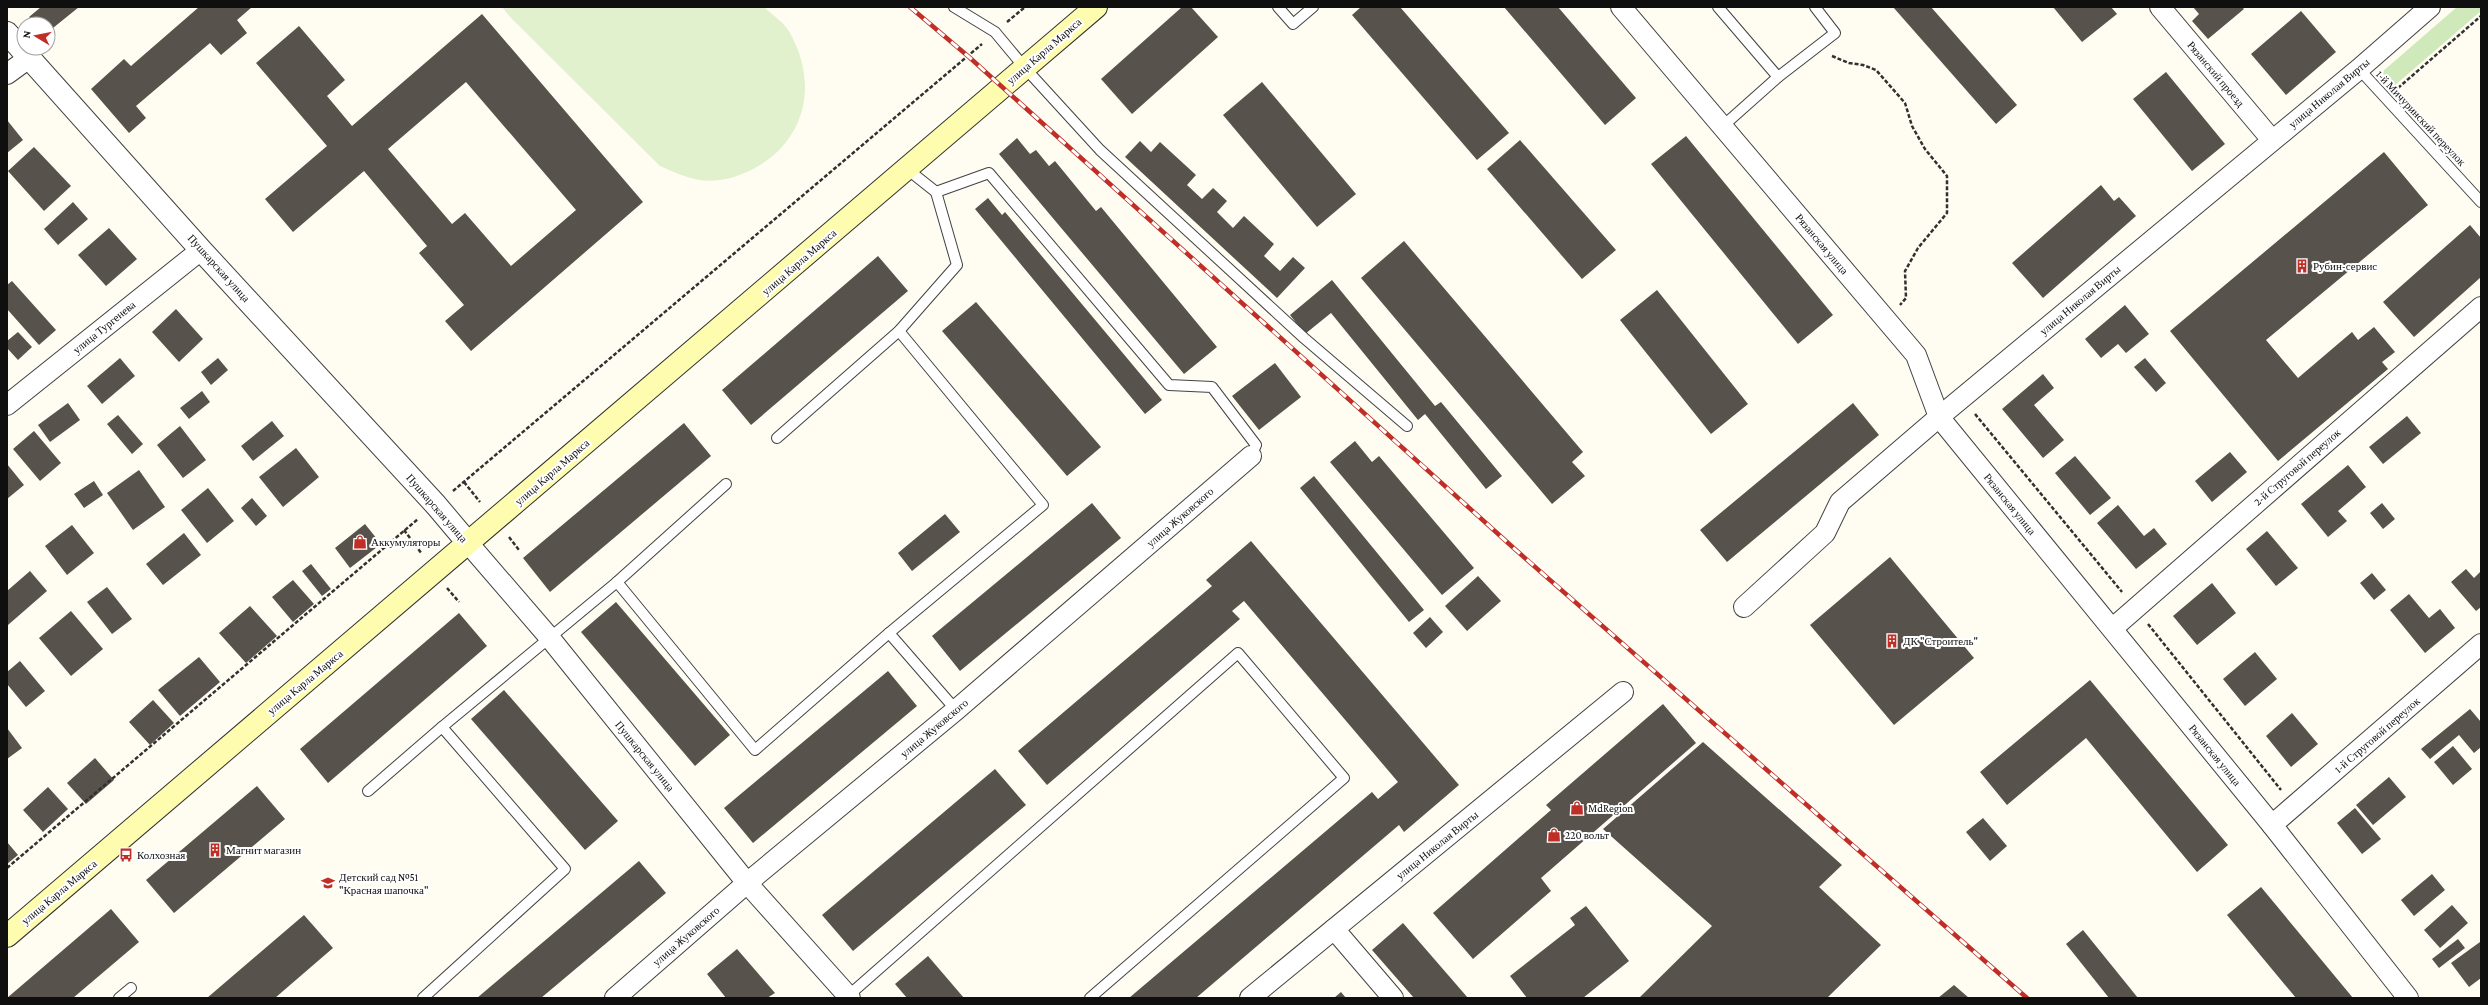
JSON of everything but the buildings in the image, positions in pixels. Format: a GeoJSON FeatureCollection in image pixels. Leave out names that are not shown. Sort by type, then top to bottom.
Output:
{"type":"FeatureCollection","features":[{"type":"Feature","properties":{"kind":"main road","name":"улица Карла Маркса"},"geometry":{"type":"LineString","coordinates":[[7,936],[907,170],[1096,7]]}},
{"type":"Feature","properties":{"kind":"street","name":"Рязанская улица"},"geometry":{"type":"LineString","coordinates":[[1621,7],[1916,355],[1939,417],[2272,825],[2408,998]]}},
{"type":"Feature","properties":{"kind":"street","name":"Рязанский проезд"},"geometry":{"type":"LineString","coordinates":[[2160,7],[2272,140]]}},
{"type":"Feature","properties":{"kind":"street","name":"улица Николая Вирты"},"geometry":{"type":"LineString","coordinates":[[1744,607],[1825,533],[1840,502],[1939,417],[2359,69],[2430,7]]}},
{"type":"Feature","properties":{"kind":"street","name":"Пушкарская улица"},"geometry":{"type":"LineString","coordinates":[[7,32],[201,250],[436,505],[549,637],[747,883],[849,997]]}},
{"type":"Feature","properties":{"kind":"street"},"geometry":{"type":"LineString","coordinates":[[7,74],[29,58]]}},
{"type":"Feature","properties":{"kind":"street","name":"улица Тургенева"},"geometry":{"type":"LineString","coordinates":[[7,405],[201,250]]}},
{"type":"Feature","properties":{"kind":"street","name":"2-й Струговой переулок"},"geometry":{"type":"LineString","coordinates":[[2112,628],[2481,307]]}},
{"type":"Feature","properties":{"kind":"street","name":"улица Жуковского"},"geometry":{"type":"LineString","coordinates":[[615,998],[747,883],[956,710],[1251,456]]}},
{"type":"Feature","properties":{"kind":"street","name":"1-й Струговой переулок"},"geometry":{"type":"LineString","coordinates":[[2272,825],[2481,644]]}},
{"type":"Feature","properties":{"kind":"street","name":"улица Николая Вирты"},"geometry":{"type":"LineString","coordinates":[[1250,998],[1623,692]]}},
{"type":"Feature","properties":{"kind":"street"},"geometry":{"type":"LineString","coordinates":[[1334,929],[1393,998]]}},
{"type":"Feature","properties":{"kind":"lane"},"geometry":{"type":"LineString","coordinates":[[954,7],[995,32],[1025,68],[1100,150],[1304,338],[1407,426]]}},
{"type":"Feature","properties":{"kind":"lane"},"geometry":{"type":"LineString","coordinates":[[1278,7],[1293,24],[1313,7]]}},
{"type":"Feature","properties":{"kind":"lane"},"geometry":{"type":"LineString","coordinates":[[1718,7],[1778,77]]}},
{"type":"Feature","properties":{"kind":"lane"},"geometry":{"type":"LineString","coordinates":[[1723,126],[1778,77],[1835,33],[1815,7]]}},
{"type":"Feature","properties":{"kind":"lane","name":"1-й Мичуринский переулок"},"geometry":{"type":"LineString","coordinates":[[2359,69],[2481,202]]}},
{"type":"Feature","properties":{"kind":"lane"},"geometry":{"type":"LineString","coordinates":[[777,438],[899,331],[957,265],[936,192],[907,170]]}},
{"type":"Feature","properties":{"kind":"lane"},"geometry":{"type":"LineString","coordinates":[[936,192],[989,173],[1169,385],[1212,387],[1256,445],[1251,456]]}},
{"type":"Feature","properties":{"kind":"lane"},"geometry":{"type":"LineString","coordinates":[[617,582],[755,750],[889,633],[1043,505],[899,331]]}},
{"type":"Feature","properties":{"kind":"lane"},"geometry":{"type":"LineString","coordinates":[[368,791],[549,637],[617,582],[726,484]]}},
{"type":"Feature","properties":{"kind":"lane"},"geometry":{"type":"LineString","coordinates":[[889,633],[956,710]]}},
{"type":"Feature","properties":{"kind":"lane"},"geometry":{"type":"LineString","coordinates":[[849,997],[1238,653],[1344,778],[1090,998]]}},
{"type":"Feature","properties":{"kind":"lane"},"geometry":{"type":"LineString","coordinates":[[423,998],[565,869],[442,727]]}},
{"type":"Feature","properties":{"kind":"lane"},"geometry":{"type":"LineString","coordinates":[[118,998],[132,988]]}},
{"type":"Feature","properties":{"kind":"path"},"geometry":{"type":"LineString","coordinates":[[7,868],[963,62],[995,32],[1025,7]]}},
{"type":"Feature","properties":{"kind":"path"},"geometry":{"type":"LineString","coordinates":[[2386,98],[2481,16]]}},
{"type":"Feature","properties":{"kind":"path"},"geometry":{"type":"LineString","coordinates":[[1812,51],[1876,70],[1905,103],[1912,126],[1925,149],[1947,176],[1947,213],[1918,248],[1905,271],[1906,298],[1886,320]]}},
{"type":"Feature","properties":{"kind":"green space"},"geometry":{"type":"Polygon","coordinates":[[[502,7],[764,7],[788,29],[799,52],[804,71],[805,90],[802,108],[796,126],[786,142],[773,156],[755,168],[742,174],[721,180],[706,181],[694,179],[674,172],[660,166],[510,17],[502,7]]]}},
{"type":"Feature","properties":{"kind":"green space"},"geometry":{"type":"Polygon","coordinates":[[[2457,7],[2481,7],[2481,11],[2394,86],[2382,72],[2457,7]]]}},
{"type":"Feature","properties":{"kind":"railway"},"geometry":{"type":"LineString","coordinates":[[910,7],[969,57],[1517,551],[2027,998]]}},
{"type":"Feature","properties":{"kind":"place","name":"Рубин-сервис"},"geometry":{"type":"Point","coordinates":[2302,266]}},
{"type":"Feature","properties":{"kind":"place","name":"Аккумуляторы"},"geometry":{"type":"Point","coordinates":[360,542]}},
{"type":"Feature","properties":{"kind":"place","name":"ДК \"Строитель\""},"geometry":{"type":"Point","coordinates":[1892,641]}},
{"type":"Feature","properties":{"kind":"place","name":"MdRegion"},"geometry":{"type":"Point","coordinates":[1577,808]}},
{"type":"Feature","properties":{"kind":"place","name":"220 вольт"},"geometry":{"type":"Point","coordinates":[1554,835]}},
{"type":"Feature","properties":{"kind":"place","name":"Магнит магазин"},"geometry":{"type":"Point","coordinates":[215,850]}},
{"type":"Feature","properties":{"kind":"place","name":"Колхозная"},"geometry":{"type":"Point","coordinates":[126,855]}},
{"type":"Feature","properties":{"kind":"place","name":"Детский сад №51 \"Красная шапочка\""},"geometry":{"type":"Point","coordinates":[328,883]}}]}
